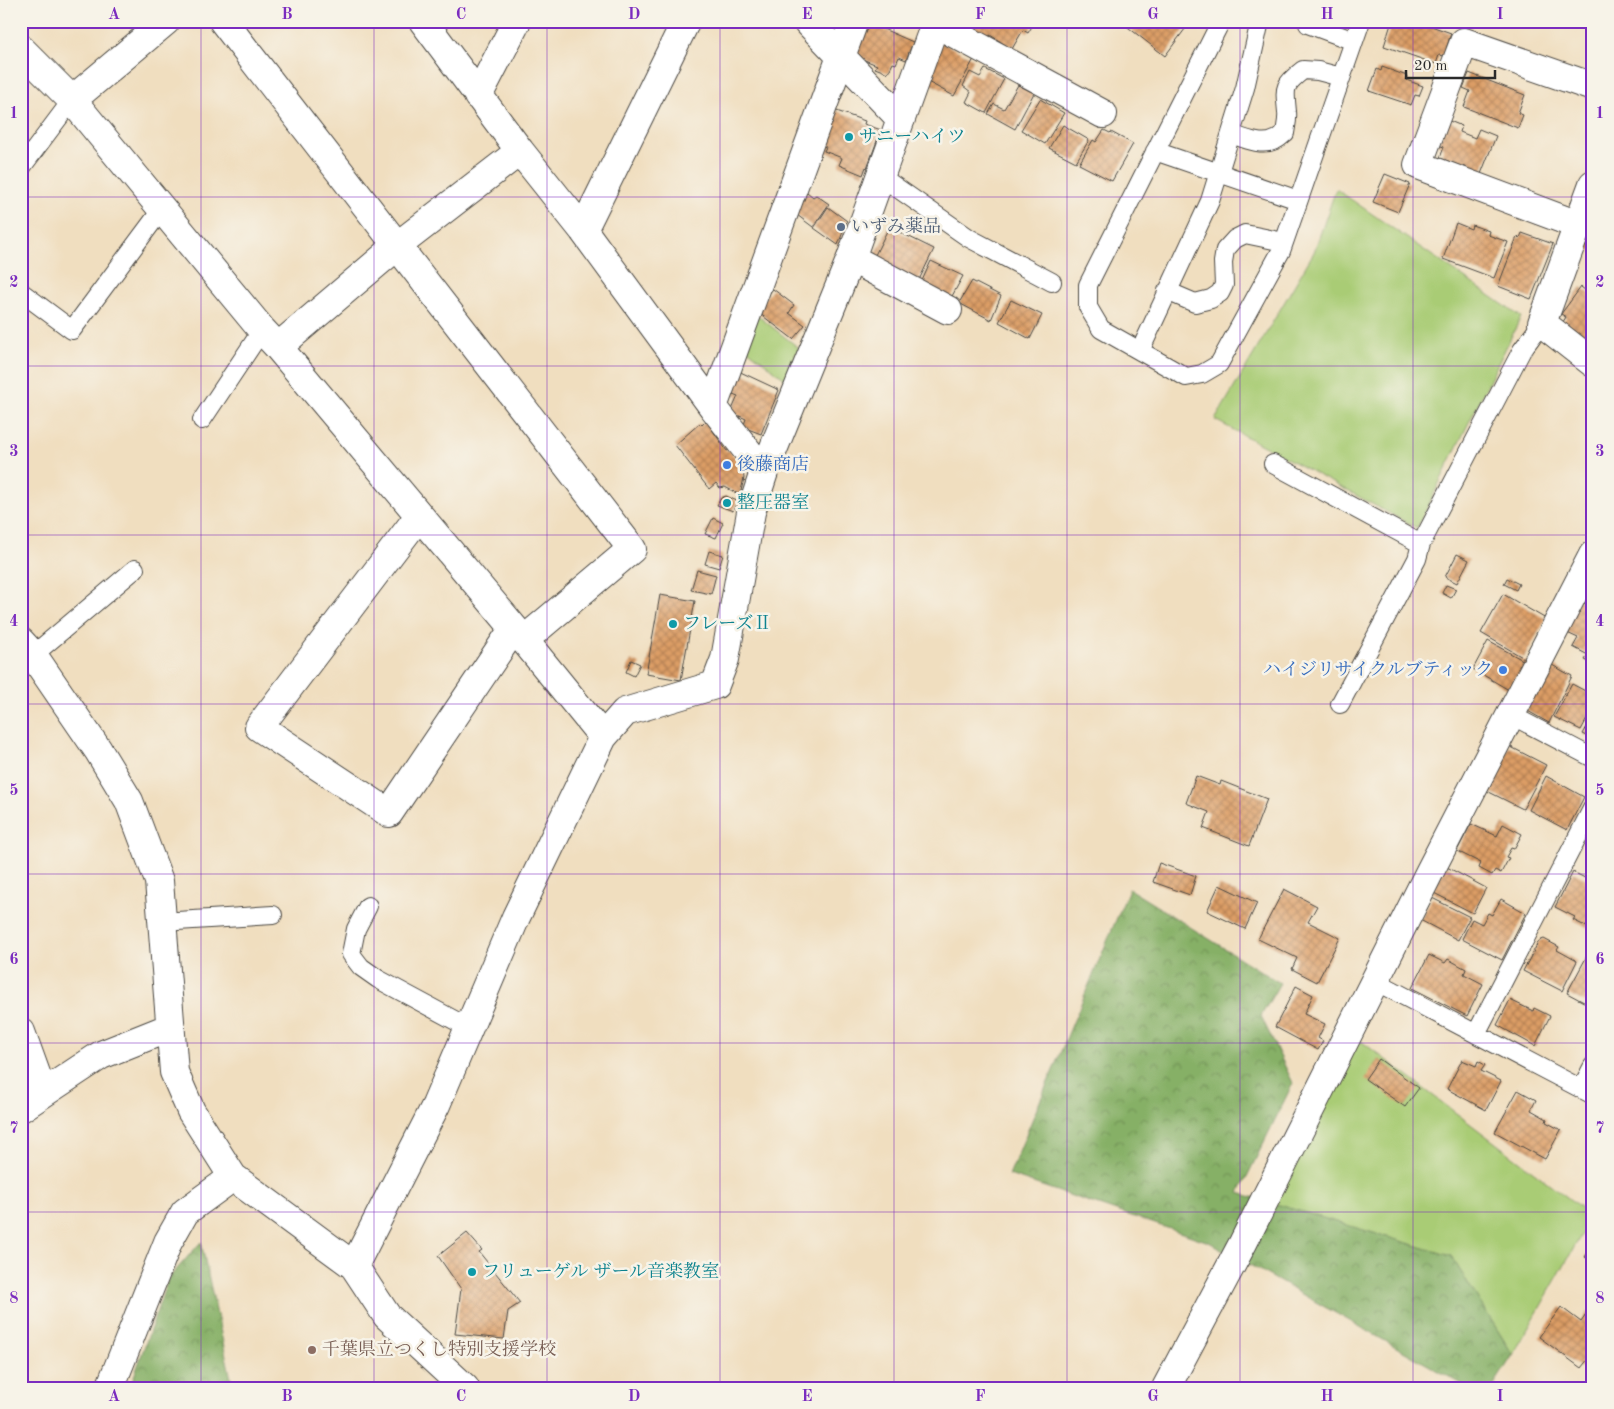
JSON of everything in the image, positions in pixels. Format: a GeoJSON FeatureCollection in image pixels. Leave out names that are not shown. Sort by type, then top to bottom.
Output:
{"type":"FeatureCollection","features":[{"type":"Feature","properties":{"kind":"street"},"geometry":{"type":"LineString","coordinates":[[72,100],[166,21]]}},
{"type":"Feature","properties":{"kind":"street"},"geometry":{"type":"LineString","coordinates":[[223,21],[632,549],[519,634],[389,813],[259,727],[419,516]]}},
{"type":"Feature","properties":{"kind":"street"},"geometry":{"type":"LineString","coordinates":[[423,21],[520,152],[583,230],[713,407],[764,472]]}},
{"type":"Feature","properties":{"kind":"street"},"geometry":{"type":"LineString","coordinates":[[478,96],[517,21]]}},
{"type":"Feature","properties":{"kind":"street"},"geometry":{"type":"LineString","coordinates":[[583,230],[686,21]]}},
{"type":"Feature","properties":{"kind":"street"},"geometry":{"type":"LineString","coordinates":[[807,21],[901,119]]}},
{"type":"Feature","properties":{"kind":"street"},"geometry":{"type":"LineString","coordinates":[[713,407],[854,21]]}},
{"type":"Feature","properties":{"kind":"street"},"geometry":{"type":"LineString","coordinates":[[354,1266],[436,1105],[516,918],[603,737],[625,712],[715,685],[725,659],[752,512],[764,472],[851,258],[935,22],[1103,114]]}},
{"type":"Feature","properties":{"kind":"street"},"geometry":{"type":"LineString","coordinates":[[1578,225],[1418,165],[1464,42],[1593,87]]}},
{"type":"Feature","properties":{"kind":"street"},"geometry":{"type":"LineString","coordinates":[[21,49],[72,100],[603,737]]}},
{"type":"Feature","properties":{"kind":"street"},"geometry":{"type":"LineString","coordinates":[[270,338],[397,246],[520,152]]}},
{"type":"Feature","properties":{"kind":"street"},"geometry":{"type":"LineString","coordinates":[[1593,184],[1542,323],[1593,363]]}},
{"type":"Feature","properties":{"kind":"street"},"geometry":{"type":"LineString","coordinates":[[851,258],[948,310]]}},
{"type":"Feature","properties":{"kind":"street"},"geometry":{"type":"LineString","coordinates":[[1166,1388],[1243,1243],[1593,556]]}},
{"type":"Feature","properties":{"kind":"street"},"geometry":{"type":"LineString","coordinates":[[27,649],[98,750],[128,800],[159,881],[174,1072],[191,1111],[233,1178],[354,1266],[387,1316],[465,1388]]}},
{"type":"Feature","properties":{"kind":"street"},"geometry":{"type":"LineString","coordinates":[[21,1032],[32,1101],[101,1055],[171,1027]]}},
{"type":"Feature","properties":{"kind":"street"},"geometry":{"type":"LineString","coordinates":[[110,1388],[168,1242],[185,1212],[233,1178]]}},
{"type":"Feature","properties":{"kind":"lane"},"geometry":{"type":"LineString","coordinates":[[1221,21],[1088,285],[1088,307],[1101,329],[1186,376],[1202,374],[1219,364],[1281,250],[1361,21]]}},
{"type":"Feature","properties":{"kind":"lane"},"geometry":{"type":"LineString","coordinates":[[1140,351],[1210,201],[1245,88],[1260,21]]}},
{"type":"Feature","properties":{"kind":"lane"},"geometry":{"type":"LineString","coordinates":[[1309,21],[1308,24],[1354,41]]}},
{"type":"Feature","properties":{"kind":"lane"},"geometry":{"type":"LineString","coordinates":[[1231,134],[1258,141],[1268,142],[1276,140],[1285,133],[1287,113],[1284,93],[1286,87],[1295,76],[1302,70],[1318,71],[1341,77]]}},
{"type":"Feature","properties":{"kind":"lane"},"geometry":{"type":"LineString","coordinates":[[21,168],[72,100]]}},
{"type":"Feature","properties":{"kind":"lane"},"geometry":{"type":"LineString","coordinates":[[1155,152],[1298,200]]}},
{"type":"Feature","properties":{"kind":"lane"},"geometry":{"type":"LineString","coordinates":[[880,176],[968,238],[1052,282]]}},
{"type":"Feature","properties":{"kind":"lane"},"geometry":{"type":"LineString","coordinates":[[21,292],[72,330],[162,209]]}},
{"type":"Feature","properties":{"kind":"lane"},"geometry":{"type":"LineString","coordinates":[[1167,291],[1195,303],[1211,299],[1220,294],[1224,285],[1222,262],[1225,250],[1234,239],[1245,234],[1284,242]]}},
{"type":"Feature","properties":{"kind":"lane"},"geometry":{"type":"LineString","coordinates":[[1340,704],[1418,559],[1421,544],[1522,350],[1542,323]]}},
{"type":"Feature","properties":{"kind":"lane"},"geometry":{"type":"LineString","coordinates":[[202,420],[270,338]]}},
{"type":"Feature","properties":{"kind":"lane"},"geometry":{"type":"LineString","coordinates":[[1272,464],[1421,544]]}},
{"type":"Feature","properties":{"kind":"lane"},"geometry":{"type":"LineString","coordinates":[[27,649],[135,569]]}},
{"type":"Feature","properties":{"kind":"lane"},"geometry":{"type":"LineString","coordinates":[[1511,715],[1593,758]]}},
{"type":"Feature","properties":{"kind":"lane"},"geometry":{"type":"LineString","coordinates":[[1476,1034],[1593,807]]}},
{"type":"Feature","properties":{"kind":"lane"},"geometry":{"type":"LineString","coordinates":[[368,906],[356,929],[351,954],[361,968],[469,1028]]}},
{"type":"Feature","properties":{"kind":"lane"},"geometry":{"type":"LineString","coordinates":[[162,922],[273,915]]}},
{"type":"Feature","properties":{"kind":"lane"},"geometry":{"type":"LineString","coordinates":[[1375,981],[1587,1092],[1593,1066]]}},
{"type":"Feature","properties":{"kind":"green space"},"geometry":{"type":"Polygon","coordinates":[[[1336,189],[1521,317],[1417,528],[1215,420],[1314,252],[1336,189]]]}},
{"type":"Feature","properties":{"kind":"green space"},"geometry":{"type":"Polygon","coordinates":[[[753,312],[799,348],[786,380],[740,343],[753,312]]]}},
{"type":"Feature","properties":{"kind":"green space"},"geometry":{"type":"Polygon","coordinates":[[[1129,889],[1280,983],[1261,1016],[1293,1083],[1239,1193],[1451,1256],[1513,1355],[1492,1388],[1469,1388],[1209,1242],[1009,1175],[1129,889]]]}},
{"type":"Feature","properties":{"kind":"green space"},"geometry":{"type":"Polygon","coordinates":[[[1353,1035],[1592,1216],[1513,1355],[1451,1256],[1267,1202],[1353,1035]]]}},
{"type":"Feature","properties":{"kind":"green space"},"geometry":{"type":"Polygon","coordinates":[[[201,1242],[233,1388],[130,1388],[168,1279],[201,1242]]]}},
{"type":"Feature","properties":{"kind":"building"},"geometry":{"type":"Polygon","coordinates":[[[865,21],[913,42],[906,60],[899,57],[896,64],[893,63],[888,73],[875,68],[877,65],[852,55],[865,21]]]}},
{"type":"Feature","properties":{"kind":"building"},"geometry":{"type":"Polygon","coordinates":[[[960,21],[1040,21],[1038,25],[1034,23],[1028,33],[1023,30],[1012,49],[990,35],[989,38],[960,21]]]}},
{"type":"Feature","properties":{"kind":"building"},"geometry":{"type":"Polygon","coordinates":[[[1120,21],[1191,21],[1165,56],[1120,21]]]}},
{"type":"Feature","properties":{"kind":"building"},"geometry":{"type":"Polygon","coordinates":[[[1392,21],[1417,21],[1451,33],[1444,56],[1439,55],[1436,64],[1384,46],[1392,21]]]}},
{"type":"Feature","properties":{"kind":"building"},"geometry":{"type":"Polygon","coordinates":[[[941,42],[974,59],[954,96],[924,80],[941,42]]]}},
{"type":"Feature","properties":{"kind":"building"},"geometry":{"type":"Polygon","coordinates":[[[1382,67],[1407,76],[1406,80],[1423,86],[1419,96],[1415,95],[1411,105],[1369,91],[1377,69],[1381,71],[1382,67]]]}},
{"type":"Feature","properties":{"kind":"building"},"geometry":{"type":"Polygon","coordinates":[[[985,69],[1004,79],[986,113],[966,102],[971,92],[963,86],[970,72],[980,77],[985,69]]]}},
{"type":"Feature","properties":{"kind":"building"},"geometry":{"type":"Polygon","coordinates":[[[1469,73],[1525,95],[1518,113],[1523,115],[1518,128],[1464,107],[1470,91],[1463,88],[1469,73]]]}},
{"type":"Feature","properties":{"kind":"building"},"geometry":{"type":"Polygon","coordinates":[[[1018,85],[1034,93],[1015,129],[988,114],[994,104],[1004,109],[1018,85]]]}},
{"type":"Feature","properties":{"kind":"building"},"geometry":{"type":"Polygon","coordinates":[[[1040,99],[1064,113],[1045,144],[1021,130],[1040,99]]]}},
{"type":"Feature","properties":{"kind":"building","name":"サニーハイツ"},"geometry":{"type":"Polygon","coordinates":[[[831,109],[865,121],[864,124],[881,130],[863,175],[839,165],[842,158],[824,151],[826,147],[818,145],[831,109]]]}},
{"type":"Feature","properties":{"kind":"building"},"geometry":{"type":"Polygon","coordinates":[[[1447,120],[1462,126],[1460,132],[1475,138],[1479,129],[1496,136],[1481,174],[1440,158],[1444,147],[1438,145],[1447,120]]]}},
{"type":"Feature","properties":{"kind":"building"},"geometry":{"type":"Polygon","coordinates":[[[1063,125],[1089,140],[1076,162],[1049,148],[1063,125]]]}},
{"type":"Feature","properties":{"kind":"building"},"geometry":{"type":"Polygon","coordinates":[[[1104,130],[1133,144],[1112,181],[1079,164],[1093,140],[1096,142],[1104,130]]]}},
{"type":"Feature","properties":{"kind":"building"},"geometry":{"type":"Polygon","coordinates":[[[1385,174],[1410,184],[1398,212],[1373,202],[1385,174]]]}},
{"type":"Feature","properties":{"kind":"building"},"geometry":{"type":"Polygon","coordinates":[[[807,192],[813,197],[816,195],[829,204],[813,227],[793,212],[807,192]]]}},
{"type":"Feature","properties":{"kind":"building"},"geometry":{"type":"Polygon","coordinates":[[[828,207],[847,221],[838,245],[814,228],[828,207]]]}},
{"type":"Feature","properties":{"kind":"building"},"geometry":{"type":"Polygon","coordinates":[[[1456,223],[1471,229],[1472,225],[1489,231],[1488,235],[1508,242],[1494,278],[1443,259],[1456,223]]]}},
{"type":"Feature","properties":{"kind":"building"},"geometry":{"type":"Polygon","coordinates":[[[889,227],[934,249],[918,282],[873,259],[889,227]]]}},
{"type":"Feature","properties":{"kind":"building"},"geometry":{"type":"Polygon","coordinates":[[[1593,232],[1593,252],[1583,244],[1593,232]]]}},
{"type":"Feature","properties":{"kind":"building"},"geometry":{"type":"Polygon","coordinates":[[[1522,233],[1553,244],[1531,299],[1498,286],[1517,237],[1520,238],[1522,233]]]}},
{"type":"Feature","properties":{"kind":"building"},"geometry":{"type":"Polygon","coordinates":[[[931,261],[963,276],[951,298],[921,283],[931,261]]]}},
{"type":"Feature","properties":{"kind":"building"},"geometry":{"type":"Polygon","coordinates":[[[972,281],[1001,296],[991,320],[959,303],[972,281]]]}},
{"type":"Feature","properties":{"kind":"building"},"geometry":{"type":"Polygon","coordinates":[[[1581,287],[1593,296],[1593,345],[1591,347],[1561,325],[1566,317],[1561,314],[1581,287]]]}},
{"type":"Feature","properties":{"kind":"building"},"geometry":{"type":"Polygon","coordinates":[[[773,289],[794,305],[789,313],[805,325],[793,339],[755,310],[773,289]]]}},
{"type":"Feature","properties":{"kind":"building"},"geometry":{"type":"Polygon","coordinates":[[[1011,300],[1042,315],[1030,339],[999,322],[1011,300]]]}},
{"type":"Feature","properties":{"kind":"building"},"geometry":{"type":"Polygon","coordinates":[[[734,369],[779,390],[761,434],[743,427],[746,419],[731,412],[738,396],[725,391],[734,369]]]}},
{"type":"Feature","properties":{"kind":"building"},"geometry":{"type":"Polygon","coordinates":[[[706,421],[727,451],[729,450],[742,466],[744,478],[740,495],[725,487],[720,488],[716,483],[709,489],[675,445],[700,423],[702,425],[706,421]]]}},
{"type":"Feature","properties":{"kind":"building","name":"整圧器室"},"geometry":{"type":"Polygon","coordinates":[[[726,496],[737,501],[733,511],[717,505],[721,498],[726,496]]]}},
{"type":"Feature","properties":{"kind":"building"},"geometry":{"type":"Polygon","coordinates":[[[713,518],[723,523],[716,538],[705,534],[713,518]]]}},
{"type":"Feature","properties":{"kind":"building"},"geometry":{"type":"Polygon","coordinates":[[[709,551],[723,555],[719,568],[705,564],[709,551]]]}},
{"type":"Feature","properties":{"kind":"building"},"geometry":{"type":"Polygon","coordinates":[[[1457,554],[1469,560],[1457,583],[1445,577],[1457,554]]]}},
{"type":"Feature","properties":{"kind":"building"},"geometry":{"type":"Polygon","coordinates":[[[697,570],[716,575],[711,594],[691,590],[697,570]]]}},
{"type":"Feature","properties":{"kind":"building"},"geometry":{"type":"Polygon","coordinates":[[[1507,578],[1519,584],[1516,590],[1504,584],[1507,578]]]}},
{"type":"Feature","properties":{"kind":"building"},"geometry":{"type":"Polygon","coordinates":[[[1446,585],[1456,589],[1451,598],[1442,593],[1446,585]]]}},
{"type":"Feature","properties":{"kind":"building"},"geometry":{"type":"Polygon","coordinates":[[[1503,594],[1546,619],[1524,658],[1481,633],[1503,594]]]}},
{"type":"Feature","properties":{"kind":"building","name":"フレーズⅡ"},"geometry":{"type":"Polygon","coordinates":[[[660,595],[695,601],[681,680],[646,674],[660,595]]]}},
{"type":"Feature","properties":{"kind":"building"},"geometry":{"type":"Polygon","coordinates":[[[1579,600],[1593,607],[1593,664],[1585,660],[1588,655],[1573,647],[1578,638],[1563,631],[1579,600]]]}},
{"type":"Feature","properties":{"kind":"building"},"geometry":{"type":"Polygon","coordinates":[[[1488,641],[1530,664],[1514,693],[1473,669],[1488,641]]]}},
{"type":"Feature","properties":{"kind":"building"},"geometry":{"type":"Polygon","coordinates":[[[631,660],[640,664],[634,676],[626,672],[631,660]]]}},
{"type":"Feature","properties":{"kind":"building"},"geometry":{"type":"Polygon","coordinates":[[[1552,665],[1572,676],[1549,723],[1526,710],[1544,667],[1550,670],[1552,665]]]}},
{"type":"Feature","properties":{"kind":"building"},"geometry":{"type":"Polygon","coordinates":[[[1572,684],[1593,695],[1593,708],[1581,730],[1554,717],[1572,684]]]}},
{"type":"Feature","properties":{"kind":"building"},"geometry":{"type":"Polygon","coordinates":[[[1593,716],[1593,739],[1583,734],[1593,716]]]}},
{"type":"Feature","properties":{"kind":"building"},"geometry":{"type":"Polygon","coordinates":[[[1509,746],[1546,765],[1523,809],[1487,791],[1509,746]]]}},
{"type":"Feature","properties":{"kind":"building"},"geometry":{"type":"Polygon","coordinates":[[[1196,776],[1220,785],[1221,781],[1267,799],[1249,846],[1203,828],[1209,812],[1186,803],[1196,776]]]}},
{"type":"Feature","properties":{"kind":"building"},"geometry":{"type":"Polygon","coordinates":[[[1546,776],[1584,797],[1567,830],[1529,810],[1546,776]]]}},
{"type":"Feature","properties":{"kind":"building"},"geometry":{"type":"Polygon","coordinates":[[[1471,824],[1497,836],[1503,824],[1522,834],[1514,849],[1511,848],[1506,857],[1509,858],[1501,873],[1495,870],[1492,875],[1479,868],[1481,863],[1457,851],[1471,824]]]}},
{"type":"Feature","properties":{"kind":"building"},"geometry":{"type":"Polygon","coordinates":[[[1159,863],[1196,876],[1190,895],[1153,882],[1159,863]]]}},
{"type":"Feature","properties":{"kind":"building"},"geometry":{"type":"Polygon","coordinates":[[[1445,866],[1486,888],[1473,913],[1432,892],[1445,866]]]}},
{"type":"Feature","properties":{"kind":"building"},"geometry":{"type":"Polygon","coordinates":[[[1573,872],[1593,882],[1593,930],[1573,920],[1575,917],[1555,907],[1573,872]]]}},
{"type":"Feature","properties":{"kind":"building"},"geometry":{"type":"Polygon","coordinates":[[[1219,885],[1257,903],[1245,929],[1207,911],[1219,885]]]}},
{"type":"Feature","properties":{"kind":"building"},"geometry":{"type":"Polygon","coordinates":[[[1284,889],[1317,906],[1308,922],[1340,938],[1317,982],[1292,969],[1297,958],[1258,939],[1284,889]]]}},
{"type":"Feature","properties":{"kind":"building"},"geometry":{"type":"Polygon","coordinates":[[[1432,898],[1470,917],[1458,940],[1420,920],[1432,898]]]}},
{"type":"Feature","properties":{"kind":"building"},"geometry":{"type":"Polygon","coordinates":[[[1501,899],[1526,913],[1502,960],[1462,939],[1472,919],[1482,924],[1488,913],[1492,915],[1501,899]]]}},
{"type":"Feature","properties":{"kind":"building"},"geometry":{"type":"Polygon","coordinates":[[[1544,939],[1559,947],[1557,950],[1577,961],[1562,991],[1523,971],[1539,941],[1544,939]]]}},
{"type":"Feature","properties":{"kind":"building"},"geometry":{"type":"Polygon","coordinates":[[[1429,955],[1445,963],[1448,959],[1466,969],[1464,974],[1483,984],[1467,1016],[1412,988],[1429,955]]]}},
{"type":"Feature","properties":{"kind":"building"},"geometry":{"type":"Polygon","coordinates":[[[1587,956],[1593,959],[1593,1007],[1567,993],[1587,956]]]}},
{"type":"Feature","properties":{"kind":"building"},"geometry":{"type":"Polygon","coordinates":[[[1296,986],[1313,995],[1304,1014],[1325,1024],[1318,1038],[1323,1041],[1318,1050],[1275,1027],[1296,986]]]}},
{"type":"Feature","properties":{"kind":"building"},"geometry":{"type":"Polygon","coordinates":[[[1510,1000],[1533,1011],[1534,1008],[1550,1016],[1535,1046],[1497,1025],[1510,1000]]]}},
{"type":"Feature","properties":{"kind":"building"},"geometry":{"type":"Polygon","coordinates":[[[1379,1059],[1419,1088],[1405,1107],[1365,1079],[1379,1059]]]}},
{"type":"Feature","properties":{"kind":"building"},"geometry":{"type":"Polygon","coordinates":[[[1462,1060],[1476,1066],[1478,1061],[1485,1065],[1481,1071],[1501,1081],[1486,1110],[1447,1089],[1462,1060]]]}},
{"type":"Feature","properties":{"kind":"building"},"geometry":{"type":"Polygon","coordinates":[[[1518,1090],[1536,1100],[1531,1110],[1547,1119],[1546,1122],[1561,1130],[1545,1159],[1495,1132],[1518,1090]]]}},
{"type":"Feature","properties":{"kind":"building","name":"フリューゲル ザール音楽教室"},"geometry":{"type":"Polygon","coordinates":[[[467,1233],[482,1250],[479,1252],[520,1303],[508,1311],[504,1339],[455,1334],[461,1289],[438,1256],[467,1233]]]}},
{"type":"Feature","properties":{"kind":"building"},"geometry":{"type":"Polygon","coordinates":[[[1593,1240],[1593,1263],[1585,1257],[1592,1247],[1589,1245],[1593,1240]]]}},
{"type":"Feature","properties":{"kind":"building"},"geometry":{"type":"Polygon","coordinates":[[[1561,1307],[1581,1322],[1588,1312],[1593,1316],[1593,1353],[1581,1368],[1539,1337],[1561,1307]]]}},
{"type":"Feature","properties":{"kind":"place","name":"サニーハイツ"},"geometry":{"type":"Point","coordinates":[849,137]}},
{"type":"Feature","properties":{"kind":"place","name":"いずみ薬品"},"geometry":{"type":"Point","coordinates":[841,227]}},
{"type":"Feature","properties":{"kind":"place","name":"後藤商店"},"geometry":{"type":"Point","coordinates":[727,465]}},
{"type":"Feature","properties":{"kind":"place","name":"整圧器室"},"geometry":{"type":"Point","coordinates":[727,503]}},
{"type":"Feature","properties":{"kind":"place","name":"フレーズⅡ"},"geometry":{"type":"Point","coordinates":[673,624]}},
{"type":"Feature","properties":{"kind":"place","name":"ハイジリサイクルブティック"},"geometry":{"type":"Point","coordinates":[1503,670]}},
{"type":"Feature","properties":{"kind":"place","name":"フリューゲル ザール音楽教室"},"geometry":{"type":"Point","coordinates":[472,1272]}},
{"type":"Feature","properties":{"kind":"place","name":"千葉県立つくし特別支援学校"},"geometry":{"type":"Point","coordinates":[312,1350]}}]}
